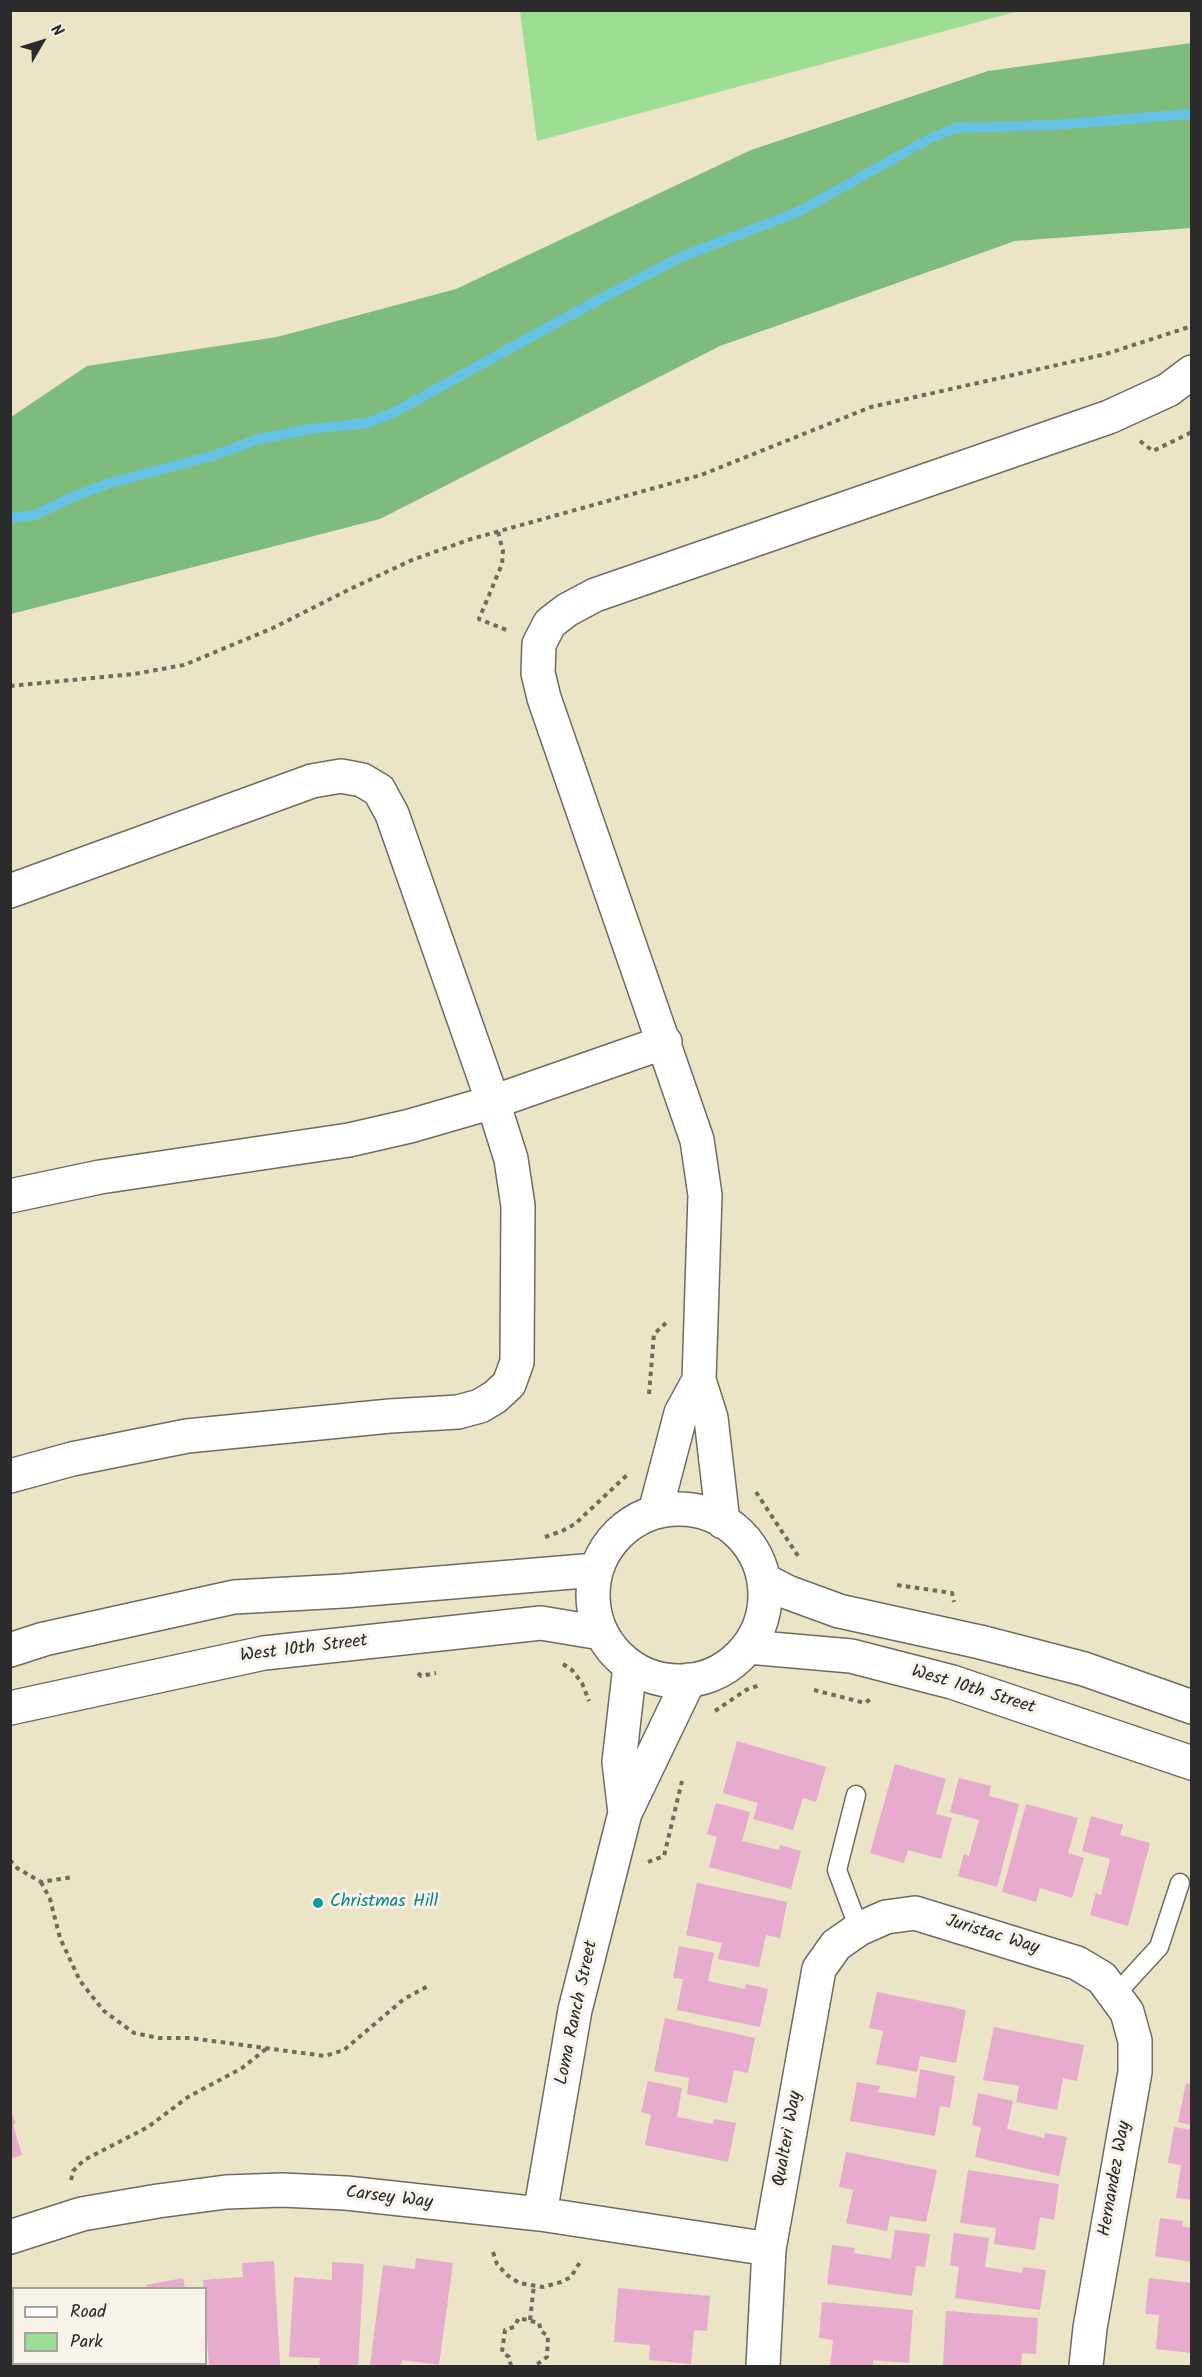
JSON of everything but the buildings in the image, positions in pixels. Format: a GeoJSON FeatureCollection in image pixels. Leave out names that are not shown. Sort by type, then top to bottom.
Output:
{"type":"FeatureCollection","features":[{"type":"Feature","properties":{"kind":"street"},"geometry":{"type":"LineString","coordinates":[[723,1522],[711,1418],[699,1380],[705,1195],[697,1140],[665,1042],[544,698],[538,673],[539,644],[550,623],[567,610],[595,595],[1109,417],[1184,384]]}},
{"type":"Feature","properties":{"kind":"street"},"geometry":{"type":"LineString","coordinates":[[10,891],[312,781],[341,776],[362,780],[379,790],[392,814],[493,1102],[511,1159],[518,1206],[517,1362],[509,1384],[495,1397],[480,1406],[458,1412],[390,1416],[186,1436],[72,1459],[10,1476]]}},
{"type":"Feature","properties":{"kind":"street"},"geometry":{"type":"LineString","coordinates":[[10,1196],[100,1177],[349,1140],[410,1126],[493,1102],[665,1042]]}},
{"type":"Feature","properties":{"kind":"street"},"geometry":{"type":"LineString","coordinates":[[655,1512],[681,1413],[699,1380]]}},
{"type":"Feature","properties":{"kind":"street"},"geometry":{"type":"LineString","coordinates":[[684,1508],[712,1515],[723,1522],[736,1530],[754,1553],[764,1580],[765,1604],[760,1626],[748,1647],[727,1667],[701,1679],[671,1682],[643,1674],[618,1657],[601,1633],[594,1613],[592,1592],[596,1570],[608,1544],[629,1524],[655,1512],[684,1508]]}},
{"type":"Feature","properties":{"kind":"street"},"geometry":{"type":"LineString","coordinates":[[10,1650],[44,1639],[234,1597],[343,1591],[596,1570]]}},
{"type":"Feature","properties":{"kind":"street"},"geometry":{"type":"LineString","coordinates":[[764,1580],[787,1592],[839,1611],[980,1642],[1084,1669],[1191,1707]]}},
{"type":"Feature","properties":{"kind":"street","name":"West 10th Street"},"geometry":{"type":"LineString","coordinates":[[10,1708],[264,1653],[541,1623],[601,1633]]}},
{"type":"Feature","properties":{"kind":"street","name":"West 10th Street"},"geometry":{"type":"LineString","coordinates":[[748,1647],[851,1656],[952,1682],[1191,1763]]}},
{"type":"Feature","properties":{"kind":"street","name":"Loma Ranch Street"},"geometry":{"type":"LineString","coordinates":[[625,1813],[619,1762],[630,1666]]}},
{"type":"Feature","properties":{"kind":"street","name":"Loma Ranch Street"},"geometry":{"type":"LineString","coordinates":[[540,2214],[575,2010],[625,1813],[689,1680]]}},
{"type":"Feature","properties":{"kind":"street","name":"Juristac Way"},"geometry":{"type":"LineString","coordinates":[[859,1929],[886,1917],[915,1913],[1077,1963],[1102,1978],[1115,1995]]}},
{"type":"Feature","properties":{"kind":"street","name":"Qualteri Way"},"geometry":{"type":"LineString","coordinates":[[763,2367],[769,2249],[819,1969],[836,1945],[859,1929]]}},
{"type":"Feature","properties":{"kind":"street","name":"Hernandez Way"},"geometry":{"type":"LineString","coordinates":[[1086,2367],[1090,2328],[1135,2072],[1135,2041],[1127,2012],[1115,1995]]}},
{"type":"Feature","properties":{"kind":"street","name":"Carsey Way"},"geometry":{"type":"LineString","coordinates":[[10,2237],[82,2214],[226,2192],[282,2190],[346,2193],[540,2214],[769,2249]]}},
{"type":"Feature","properties":{"kind":"lane"},"geometry":{"type":"LineString","coordinates":[[856,1795],[837,1870],[859,1929]]}},
{"type":"Feature","properties":{"kind":"lane"},"geometry":{"type":"LineString","coordinates":[[1115,1995],[1159,1947],[1180,1882]]}},
{"type":"Feature","properties":{"kind":"path"},"geometry":{"type":"LineString","coordinates":[[10,686],[134,674],[184,665],[273,628],[412,560],[498,532],[701,475],[871,407],[1106,354],[1191,326]]}},
{"type":"Feature","properties":{"kind":"path"},"geometry":{"type":"LineString","coordinates":[[1153,451],[1191,432]]}},
{"type":"Feature","properties":{"kind":"path"},"geometry":{"type":"LineString","coordinates":[[479,619],[502,564],[503,551],[498,532]]}},
{"type":"Feature","properties":{"kind":"path"},"geometry":{"type":"LineString","coordinates":[[649,1397],[654,1334]]}},
{"type":"Feature","properties":{"kind":"path"},"geometry":{"type":"LineString","coordinates":[[536,1538],[562,1532],[575,1524],[626,1477],[631,1467]]}},
{"type":"Feature","properties":{"kind":"path"},"geometry":{"type":"LineString","coordinates":[[753,1486],[774,1522],[798,1557],[805,1563]]}},
{"type":"Feature","properties":{"kind":"path"},"geometry":{"type":"LineString","coordinates":[[893,1584],[952,1593]]}},
{"type":"Feature","properties":{"kind":"path"},"geometry":{"type":"LineString","coordinates":[[556,1660],[572,1670],[582,1683],[590,1706]]}},
{"type":"Feature","properties":{"kind":"path"},"geometry":{"type":"LineString","coordinates":[[421,1676],[444,1671]]}},
{"type":"Feature","properties":{"kind":"path"},"geometry":{"type":"LineString","coordinates":[[708,1717],[716,1709],[746,1690],[764,1684]]}},
{"type":"Feature","properties":{"kind":"path"},"geometry":{"type":"LineString","coordinates":[[803,1688],[865,1703]]}},
{"type":"Feature","properties":{"kind":"path"},"geometry":{"type":"LineString","coordinates":[[664,1856],[683,1775]]}},
{"type":"Feature","properties":{"kind":"path"},"geometry":{"type":"LineString","coordinates":[[10,1860],[17,1868],[41,1881],[50,1899],[60,1938],[80,1981],[104,2011],[134,2033],[159,2038],[190,2038],[326,2056],[344,2050],[404,2000],[430,1985]]}},
{"type":"Feature","properties":{"kind":"path"},"geometry":{"type":"LineString","coordinates":[[41,1881],[73,1877]]}},
{"type":"Feature","properties":{"kind":"path"},"geometry":{"type":"LineString","coordinates":[[70,2184],[73,2171],[84,2160],[148,2127],[188,2097],[242,2068],[267,2049]]}},
{"type":"Feature","properties":{"kind":"path"},"geometry":{"type":"LineString","coordinates":[[493,2252],[497,2264],[507,2275],[519,2283],[543,2287],[571,2277],[580,2262]]}},
{"type":"Feature","properties":{"kind":"path"},"geometry":{"type":"LineString","coordinates":[[530,2321],[534,2285]]}},
{"type":"Feature","properties":{"kind":"path"},"geometry":{"type":"LineString","coordinates":[[512,2367],[508,2357],[502,2352],[505,2330],[514,2327],[519,2318],[539,2323],[541,2331],[549,2336],[547,2357],[535,2367]]}},
{"type":"Feature","properties":{"kind":"green space"},"geometry":{"type":"Polygon","coordinates":[[[520,10],[1019,11],[537,141],[520,10]]]}},
{"type":"Feature","properties":{"kind":"green space"},"geometry":{"type":"Polygon","coordinates":[[[1191,43],[1191,228],[1015,241],[720,346],[380,519],[11,614],[11,417],[87,366],[277,337],[456,289],[751,150],[988,71],[1191,43]]]}},
{"type":"Feature","properties":{"kind":"waterway"},"geometry":{"type":"LineString","coordinates":[[10,518],[35,515],[107,484],[215,455],[259,439],[310,429],[367,423],[393,413],[679,258],[800,211],[929,139],[955,128],[1052,125],[1192,114]]}},
{"type":"Feature","properties":{"kind":"place","name":"Christmas Hill"},"geometry":{"type":"Point","coordinates":[318,1903]}}]}
